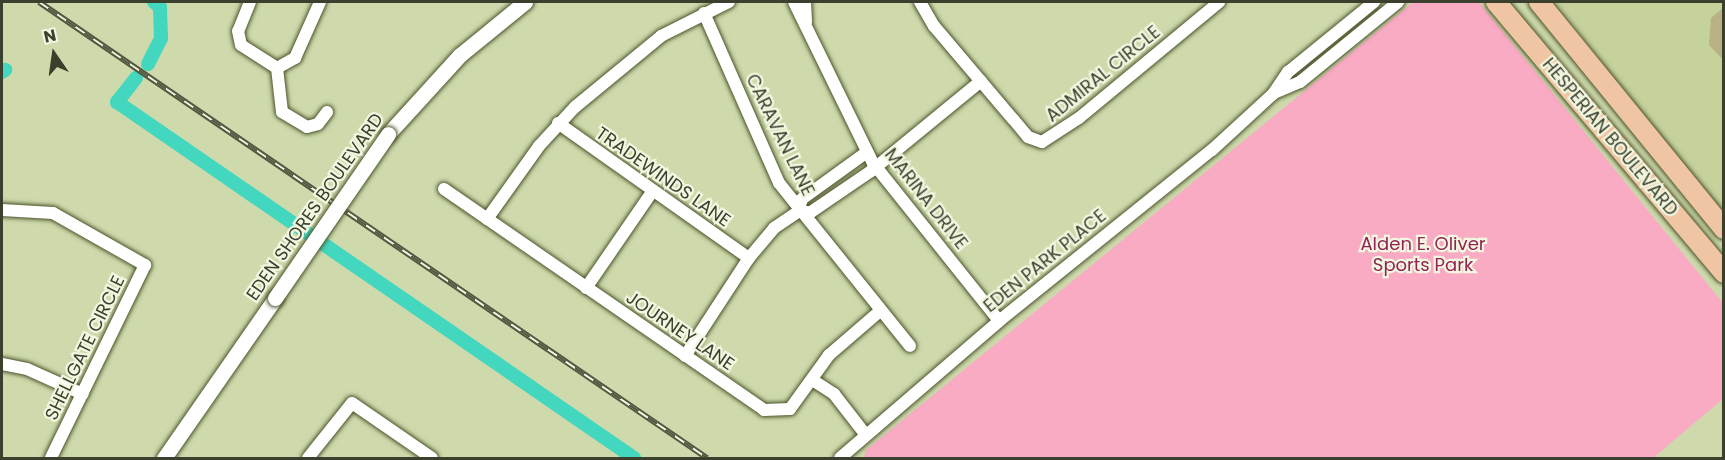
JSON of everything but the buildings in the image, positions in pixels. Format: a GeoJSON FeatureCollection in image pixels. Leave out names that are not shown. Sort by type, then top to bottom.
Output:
{"type":"FeatureCollection","features":[{"type":"Feature","properties":{"kind":"main road","name":"HESPERIAN BOULEVARD"},"geometry":{"type":"LineString","coordinates":[[1496,2],[1724,273]]}},
{"type":"Feature","properties":{"kind":"main road","name":"HESPERIAN BOULEVARD"},"geometry":{"type":"LineString","coordinates":[[1539,2],[1724,229]]}},
{"type":"Feature","properties":{"kind":"main road"},"geometry":{"type":"LineString","coordinates":[[1561,78],[1584,94],[1595,96],[1610,88]]}},
{"type":"Feature","properties":{"kind":"street"},"geometry":{"type":"LineString","coordinates":[[250,2],[238,31],[241,45],[277,68]]}},
{"type":"Feature","properties":{"kind":"street"},"geometry":{"type":"LineString","coordinates":[[277,68],[295,58],[320,2]]}},
{"type":"Feature","properties":{"kind":"street","name":"EDEN SHORES BOULEVARD"},"geometry":{"type":"LineString","coordinates":[[164,459],[388,134],[460,55],[525,2]]}},
{"type":"Feature","properties":{"kind":"street"},"geometry":{"type":"LineString","coordinates":[[487,219],[558,123],[661,36],[729,2]]}},
{"type":"Feature","properties":{"kind":"street","name":"MARINA DRIVE"},"geometry":{"type":"LineString","coordinates":[[794,2],[867,152],[999,321]]}},
{"type":"Feature","properties":{"kind":"street","name":"MARINA DRIVE"},"geometry":{"type":"LineString","coordinates":[[806,2],[806,26]]}},
{"type":"Feature","properties":{"kind":"street","name":"ADMIRAL CIRCLE"},"geometry":{"type":"LineString","coordinates":[[920,2],[934,26],[1028,137],[1048,141],[1219,2]]}},
{"type":"Feature","properties":{"kind":"street","name":"EDEN PARK PLACE"},"geometry":{"type":"LineString","coordinates":[[840,459],[865,434],[999,321],[1212,150],[1273,94],[1288,72],[1374,2]]}},
{"type":"Feature","properties":{"kind":"street","name":"EDEN PARK PLACE"},"geometry":{"type":"LineString","coordinates":[[1273,94],[1300,82],[1398,2]]}},
{"type":"Feature","properties":{"kind":"street","name":"CARAVAN LANE"},"geometry":{"type":"LineString","coordinates":[[704,13],[779,183],[798,212],[910,346]]}},
{"type":"Feature","properties":{"kind":"street"},"geometry":{"type":"LineString","coordinates":[[277,68],[282,112],[307,127],[318,124],[327,112]]}},
{"type":"Feature","properties":{"kind":"street"},"geometry":{"type":"LineString","coordinates":[[685,356],[749,258],[774,228],[798,212],[811,212],[876,166],[981,81]]}},
{"type":"Feature","properties":{"kind":"street","name":"TRADEWINDS LANE"},"geometry":{"type":"LineString","coordinates":[[558,123],[652,192],[749,258]]}},
{"type":"Feature","properties":{"kind":"street"},"geometry":{"type":"LineString","coordinates":[[798,212],[802,199],[867,152]]}},
{"type":"Feature","properties":{"kind":"street","name":"JOURNEY LANE"},"geometry":{"type":"LineString","coordinates":[[444,189],[764,410],[790,409],[814,381],[829,355],[880,311]]}},
{"type":"Feature","properties":{"kind":"street"},"geometry":{"type":"LineString","coordinates":[[586,288],[652,192]]}},
{"type":"Feature","properties":{"kind":"street","name":"SHELLGATE CIRCLE"},"geometry":{"type":"LineString","coordinates":[[2,210],[53,213],[145,265],[51,459]]}},
{"type":"Feature","properties":{"kind":"street"},"geometry":{"type":"LineString","coordinates":[[2,364],[20,366],[83,394]]}},
{"type":"Feature","properties":{"kind":"street"},"geometry":{"type":"LineString","coordinates":[[814,381],[834,394],[865,434]]}},
{"type":"Feature","properties":{"kind":"street"},"geometry":{"type":"LineString","coordinates":[[308,459],[352,403],[432,459]]}},
{"type":"Feature","properties":{"kind":"shaded area"},"geometry":{"type":"Polygon","coordinates":[[[1556,2],[1723,2],[1723,223],[1556,2]]]}},
{"type":"Feature","properties":{"kind":"green space","name":"Alden E. Oliver Sports Park"},"geometry":{"type":"Polygon","coordinates":[[[1413,2],[1479,2],[1723,303],[1723,399],[1653,458],[864,458],[866,450],[1413,2]]]}},
{"type":"Feature","properties":{"kind":"waterway"},"geometry":{"type":"LineString","coordinates":[[148,64],[161,38],[160,7],[154,2]]}},
{"type":"Feature","properties":{"kind":"waterway"},"geometry":{"type":"LineString","coordinates":[[136,78],[117,102],[634,458]]}},
{"type":"Feature","properties":{"kind":"railway"},"geometry":{"type":"LineString","coordinates":[[39,2],[707,458]]}}]}
